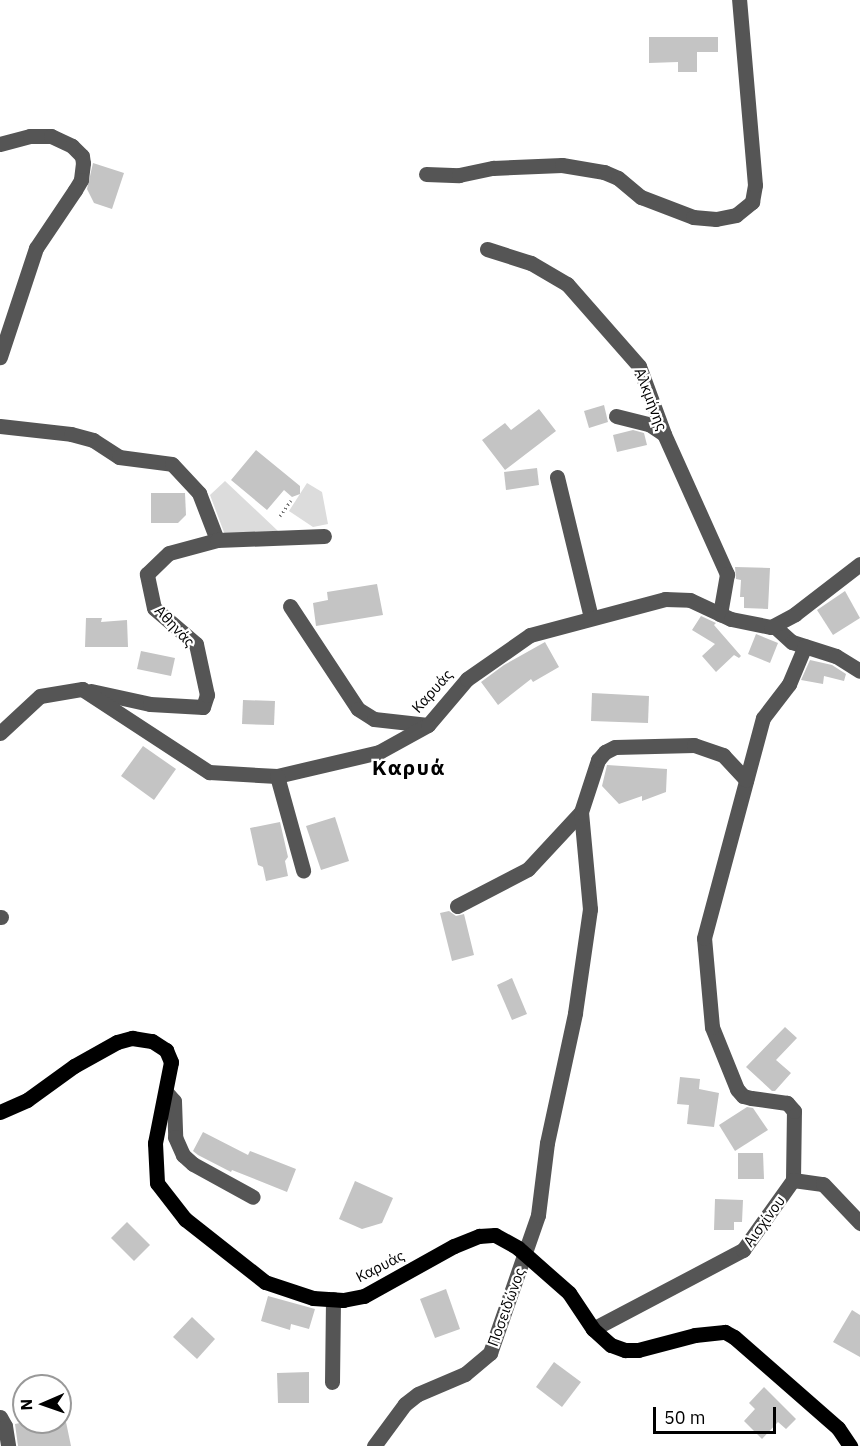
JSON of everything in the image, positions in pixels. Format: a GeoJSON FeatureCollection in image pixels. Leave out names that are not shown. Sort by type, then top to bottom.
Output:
{"type":"FeatureCollection","features":[{"type":"Feature","properties":{"kind":"main road","name":"Καρυάς"},"geometry":{"type":"LineString","coordinates":[[0,1112],[27,1100],[74,1066],[108,1047],[132,1038],[152,1041],[166,1050],[171,1062],[155,1143],[155,1177],[185,1219],[265,1282],[313,1298],[364,1296],[454,1246],[483,1235],[500,1238],[525,1254],[569,1293],[593,1329],[611,1345],[625,1350],[655,1348],[712,1332],[725,1332],[734,1337],[838,1428],[850,1446]]}},
{"type":"Feature","properties":{"kind":"street"},"geometry":{"type":"LineString","coordinates":[[426,174],[459,175],[493,168],[562,165],[604,172],[618,178],[641,197],[693,217],[716,219],[736,215],[752,202],[755,185],[739,0]]}},
{"type":"Feature","properties":{"kind":"street"},"geometry":{"type":"LineString","coordinates":[[0,144],[37,136],[57,138],[78,151],[82,156],[83,170],[69,200],[36,248],[0,357]]}},
{"type":"Feature","properties":{"kind":"street","name":"Αλκμήνης"},"geometry":{"type":"LineString","coordinates":[[487,249],[531,263],[567,284],[639,366],[664,434],[728,574],[720,614]]}},
{"type":"Feature","properties":{"kind":"street"},"geometry":{"type":"LineString","coordinates":[[616,416],[649,424],[664,434]]}},
{"type":"Feature","properties":{"kind":"street"},"geometry":{"type":"LineString","coordinates":[[0,426],[29,427],[82,436],[119,457],[172,464],[199,493],[217,540]]}},
{"type":"Feature","properties":{"kind":"street"},"geometry":{"type":"LineString","coordinates":[[557,477],[591,618]]}},
{"type":"Feature","properties":{"kind":"street","name":"Αθηνάς"},"geometry":{"type":"LineString","coordinates":[[82,689],[150,704],[202,707],[207,695],[196,644],[154,608],[147,574],[169,553],[217,540],[324,536]]}},
{"type":"Feature","properties":{"kind":"street"},"geometry":{"type":"LineString","coordinates":[[860,564],[795,614],[774,626],[785,638],[836,656],[860,670]]}},
{"type":"Feature","properties":{"kind":"street","name":"Καρυάς"},"geometry":{"type":"LineString","coordinates":[[82,689],[209,772],[277,776],[379,752],[428,725],[467,679],[530,635],[665,599],[698,603],[720,614],[760,626],[774,626]]}},
{"type":"Feature","properties":{"kind":"street"},"geometry":{"type":"LineString","coordinates":[[290,606],[358,709],[374,719],[428,725]]}},
{"type":"Feature","properties":{"kind":"street"},"geometry":{"type":"LineString","coordinates":[[793,1180],[794,1111],[787,1103],[743,1096],[737,1089],[710,1015],[704,938],[763,718],[789,684],[805,646]]}},
{"type":"Feature","properties":{"kind":"street"},"geometry":{"type":"LineString","coordinates":[[0,733],[40,696],[82,689]]}},
{"type":"Feature","properties":{"kind":"street"},"geometry":{"type":"LineString","coordinates":[[457,906],[528,869],[581,812],[598,760],[605,752],[615,747],[674,744],[701,747],[723,755],[746,780]]}},
{"type":"Feature","properties":{"kind":"street"},"geometry":{"type":"LineString","coordinates":[[277,776],[303,870]]}},
{"type":"Feature","properties":{"kind":"street","name":"Ποσειδώνος"},"geometry":{"type":"LineString","coordinates":[[374,1446],[405,1404],[418,1394],[465,1374],[490,1353],[538,1215],[547,1143],[575,1013],[590,909],[581,812]]}},
{"type":"Feature","properties":{"kind":"street"},"geometry":{"type":"LineString","coordinates":[[166,1092],[174,1101],[175,1137],[183,1155],[193,1164],[253,1197]]}},
{"type":"Feature","properties":{"kind":"street","name":"Αισχίνου"},"geometry":{"type":"LineString","coordinates":[[593,1329],[743,1250],[793,1180],[823,1184],[860,1223]]}},
{"type":"Feature","properties":{"kind":"street"},"geometry":{"type":"LineString","coordinates":[[333,1299],[333,1383]]}},
{"type":"Feature","properties":{"kind":"street"},"geometry":{"type":"LineString","coordinates":[[0,1417],[5,1426],[8,1446]]}},
{"type":"Feature","properties":{"kind":"path"},"geometry":{"type":"LineString","coordinates":[[280,516],[291,500]]}},
{"type":"Feature","properties":{"kind":"shaded area"},"geometry":{"type":"Polygon","coordinates":[[[225,481],[278,531],[225,535],[210,495],[225,481]]]}},
{"type":"Feature","properties":{"kind":"shaded area"},"geometry":{"type":"Polygon","coordinates":[[[307,483],[322,492],[328,524],[313,527],[289,511],[307,483]]]}},
{"type":"Feature","properties":{"kind":"building"},"geometry":{"type":"Polygon","coordinates":[[[649,37],[718,37],[718,52],[697,52],[697,72],[678,72],[678,62],[649,63],[649,37]]]}},
{"type":"Feature","properties":{"kind":"building"},"geometry":{"type":"Polygon","coordinates":[[[93,163],[124,173],[112,209],[94,203],[87,189],[93,163]]]}},
{"type":"Feature","properties":{"kind":"building"},"geometry":{"type":"Polygon","coordinates":[[[604,405],[608,422],[589,428],[584,411],[604,405]]]}},
{"type":"Feature","properties":{"kind":"building"},"geometry":{"type":"Polygon","coordinates":[[[539,409],[556,431],[505,470],[482,440],[505,423],[511,430],[539,409]]]}},
{"type":"Feature","properties":{"kind":"building"},"geometry":{"type":"Polygon","coordinates":[[[633,430],[644,433],[647,445],[617,452],[613,435],[633,430]]]}},
{"type":"Feature","properties":{"kind":"building"},"geometry":{"type":"Polygon","coordinates":[[[256,450],[300,486],[300,494],[292,497],[284,490],[267,510],[231,480],[256,450]]]}},
{"type":"Feature","properties":{"kind":"building"},"geometry":{"type":"Polygon","coordinates":[[[537,468],[539,485],[506,490],[504,472],[537,468]]]}},
{"type":"Feature","properties":{"kind":"building"},"geometry":{"type":"Polygon","coordinates":[[[151,493],[185,493],[186,515],[178,523],[151,523],[151,493]]]}},
{"type":"Feature","properties":{"kind":"building"},"geometry":{"type":"Polygon","coordinates":[[[735,567],[770,568],[768,609],[744,608],[744,597],[740,597],[741,580],[736,579],[735,567]]]}},
{"type":"Feature","properties":{"kind":"building"},"geometry":{"type":"Polygon","coordinates":[[[377,584],[383,615],[316,626],[313,603],[328,600],[327,592],[377,584]]]}},
{"type":"Feature","properties":{"kind":"building"},"geometry":{"type":"Polygon","coordinates":[[[845,591],[860,618],[833,635],[817,610],[845,591]]]}},
{"type":"Feature","properties":{"kind":"building"},"geometry":{"type":"Polygon","coordinates":[[[701,616],[716,623],[714,625],[741,656],[739,658],[734,655],[716,672],[702,656],[715,644],[692,630],[701,616]]]}},
{"type":"Feature","properties":{"kind":"building"},"geometry":{"type":"Polygon","coordinates":[[[86,618],[102,618],[101,622],[127,620],[128,647],[85,647],[86,618]]]}},
{"type":"Feature","properties":{"kind":"building"},"geometry":{"type":"Polygon","coordinates":[[[756,634],[778,643],[770,663],[748,654],[756,634]]]}},
{"type":"Feature","properties":{"kind":"building"},"geometry":{"type":"Polygon","coordinates":[[[545,642],[559,667],[533,682],[531,679],[498,705],[481,682],[504,665],[545,642]]]}},
{"type":"Feature","properties":{"kind":"building"},"geometry":{"type":"Polygon","coordinates":[[[141,651],[175,658],[171,676],[137,669],[141,651]]]}},
{"type":"Feature","properties":{"kind":"building"},"geometry":{"type":"Polygon","coordinates":[[[810,660],[832,665],[846,674],[844,681],[824,676],[823,684],[801,680],[810,660]]]}},
{"type":"Feature","properties":{"kind":"building"},"geometry":{"type":"Polygon","coordinates":[[[592,693],[649,696],[648,723],[591,721],[592,693]]]}},
{"type":"Feature","properties":{"kind":"building"},"geometry":{"type":"Polygon","coordinates":[[[243,700],[275,701],[274,725],[242,724],[243,700]]]}},
{"type":"Feature","properties":{"kind":"building"},"geometry":{"type":"Polygon","coordinates":[[[143,746],[176,769],[154,800],[121,776],[143,746]]]}},
{"type":"Feature","properties":{"kind":"building"},"geometry":{"type":"Polygon","coordinates":[[[607,765],[667,769],[666,792],[642,801],[642,796],[619,804],[602,786],[607,765]]]}},
{"type":"Feature","properties":{"kind":"building"},"geometry":{"type":"Polygon","coordinates":[[[335,817],[349,861],[321,870],[306,826],[335,817]]]}},
{"type":"Feature","properties":{"kind":"building"},"geometry":{"type":"Polygon","coordinates":[[[280,822],[288,857],[285,861],[288,876],[266,881],[263,867],[258,865],[250,828],[280,822]]]}},
{"type":"Feature","properties":{"kind":"building"},"geometry":{"type":"Polygon","coordinates":[[[449,911],[456,916],[464,914],[474,955],[452,961],[440,913],[449,911]]]}},
{"type":"Feature","properties":{"kind":"building"},"geometry":{"type":"Polygon","coordinates":[[[512,978],[527,1014],[512,1020],[497,985],[512,978]]]}},
{"type":"Feature","properties":{"kind":"building"},"geometry":{"type":"Polygon","coordinates":[[[785,1027],[797,1038],[776,1060],[791,1073],[775,1091],[772,1091],[746,1067],[785,1027]]]}},
{"type":"Feature","properties":{"kind":"building"},"geometry":{"type":"Polygon","coordinates":[[[680,1077],[700,1079],[699,1089],[719,1093],[714,1127],[687,1124],[689,1105],[677,1104],[680,1077]]]}},
{"type":"Feature","properties":{"kind":"building"},"geometry":{"type":"Polygon","coordinates":[[[747,1107],[753,1108],[768,1130],[735,1151],[719,1125],[747,1107]]]}},
{"type":"Feature","properties":{"kind":"building"},"geometry":{"type":"Polygon","coordinates":[[[203,1132],[248,1155],[250,1151],[296,1169],[287,1192],[232,1170],[231,1172],[198,1155],[193,1151],[203,1132]]]}},
{"type":"Feature","properties":{"kind":"building"},"geometry":{"type":"Polygon","coordinates":[[[738,1153],[763,1153],[764,1179],[738,1179],[738,1153]]]}},
{"type":"Feature","properties":{"kind":"building"},"geometry":{"type":"Polygon","coordinates":[[[355,1181],[393,1198],[382,1223],[362,1229],[339,1219],[355,1181]]]}},
{"type":"Feature","properties":{"kind":"building"},"geometry":{"type":"Polygon","coordinates":[[[715,1199],[743,1200],[742,1222],[734,1222],[734,1230],[714,1230],[715,1199]]]}},
{"type":"Feature","properties":{"kind":"building"},"geometry":{"type":"Polygon","coordinates":[[[127,1222],[150,1245],[134,1261],[111,1238],[127,1222]]]}},
{"type":"Feature","properties":{"kind":"building"},"geometry":{"type":"Polygon","coordinates":[[[446,1289],[460,1329],[435,1338],[420,1299],[446,1289]]]}},
{"type":"Feature","properties":{"kind":"building"},"geometry":{"type":"Polygon","coordinates":[[[268,1296],[315,1309],[309,1329],[291,1324],[290,1330],[261,1321],[268,1296]]]}},
{"type":"Feature","properties":{"kind":"building"},"geometry":{"type":"Polygon","coordinates":[[[852,1310],[860,1315],[860,1357],[833,1342],[852,1310]]]}},
{"type":"Feature","properties":{"kind":"building"},"geometry":{"type":"Polygon","coordinates":[[[192,1317],[215,1339],[197,1359],[173,1337],[192,1317]]]}},
{"type":"Feature","properties":{"kind":"building"},"geometry":{"type":"Polygon","coordinates":[[[554,1362],[581,1382],[562,1407],[536,1387],[554,1362]]]}},
{"type":"Feature","properties":{"kind":"building"},"geometry":{"type":"Polygon","coordinates":[[[309,1372],[309,1403],[278,1403],[277,1373],[309,1372]]]}},
{"type":"Feature","properties":{"kind":"building"},"geometry":{"type":"Polygon","coordinates":[[[764,1387],[796,1419],[786,1429],[778,1422],[762,1439],[744,1421],[755,1409],[749,1403],[764,1387]]]}},
{"type":"Feature","properties":{"kind":"building"},"geometry":{"type":"Polygon","coordinates":[[[16,1434],[68,1434],[71,1446],[18,1446],[16,1434]]]}},
{"type":"Feature","properties":{"kind":"district","name":"Καρυά"},"geometry":{"type":"Point","coordinates":[409,767]}}]}
